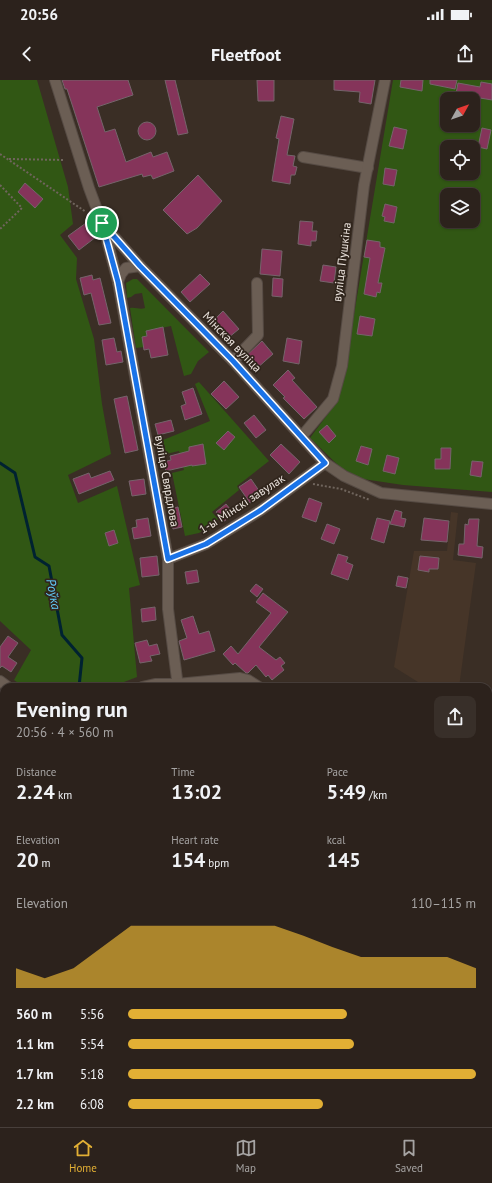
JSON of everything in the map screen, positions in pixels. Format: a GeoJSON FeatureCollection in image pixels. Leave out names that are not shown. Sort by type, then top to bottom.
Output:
{"type":"FeatureCollection","features":[{"type":"Feature","properties":{"kind":"street","name":"Мінская вуліца"},"geometry":{"type":"LineString","coordinates":[[55,80],[88,188],[102,223],[140,266],[233,361],[325,463],[344,476],[381,493],[492,504]]}},
{"type":"Feature","properties":{"kind":"street","name":"вуліца Пушкіна"},"geometry":{"type":"LineString","coordinates":[[302,436],[333,399],[342,366],[364,186],[385,80]]}},
{"type":"Feature","properties":{"kind":"street"},"geometry":{"type":"LineString","coordinates":[[303,157],[368,168]]}},
{"type":"Feature","properties":{"kind":"street","name":"вуліца Свярдлова"},"geometry":{"type":"LineString","coordinates":[[102,223],[118,282],[168,559],[168,609],[178,683]]}},
{"type":"Feature","properties":{"kind":"street"},"geometry":{"type":"LineString","coordinates":[[118,282],[121,274],[126,268],[140,266]]}},
{"type":"Feature","properties":{"kind":"street"},"geometry":{"type":"LineString","coordinates":[[233,361],[258,335],[257,282]]}},
{"type":"Feature","properties":{"kind":"street","name":"1-ы Мінскі завулак"},"geometry":{"type":"LineString","coordinates":[[168,559],[206,544],[261,510],[325,463]]}},
{"type":"Feature","properties":{"kind":"street"},"geometry":{"type":"LineString","coordinates":[[196,683],[240,678],[253,683]]}},
{"type":"Feature","properties":{"kind":"path"},"geometry":{"type":"LineString","coordinates":[[0,154],[86,212]]}},
{"type":"Feature","properties":{"kind":"path"},"geometry":{"type":"LineString","coordinates":[[7,159],[65,160]]}},
{"type":"Feature","properties":{"kind":"path"},"geometry":{"type":"LineString","coordinates":[[0,185],[22,208],[0,229]]}},
{"type":"Feature","properties":{"kind":"shaded area"},"geometry":{"type":"Polygon","coordinates":[[[451,512],[458,513],[453,560],[476,563],[460,683],[420,683],[394,667],[414,551],[447,551],[451,512]]]}},
{"type":"Feature","properties":{"kind":"green space"},"geometry":{"type":"Polygon","coordinates":[[[0,80],[37,80],[68,187],[73,224],[60,235],[77,258],[76,279],[94,339],[102,404],[111,454],[68,475],[78,503],[117,486],[140,585],[129,588],[137,677],[121,683],[18,683],[14,680],[31,650],[0,621],[0,80]]]}},
{"type":"Feature","properties":{"kind":"green space"},"geometry":{"type":"Polygon","coordinates":[[[393,80],[492,80],[492,492],[403,485],[363,479],[341,468],[310,438],[336,403],[345,369],[393,80]]]}},
{"type":"Feature","properties":{"kind":"green space"},"geometry":{"type":"Polygon","coordinates":[[[133,279],[137,279],[209,352],[198,361],[191,374],[184,376],[171,326],[146,331],[147,336],[142,337],[144,347],[136,348],[130,308],[145,308],[142,293],[135,294],[127,298],[126,283],[133,279]]]}},
{"type":"Feature","properties":{"kind":"green space"},"geometry":{"type":"Polygon","coordinates":[[[199,382],[269,461],[237,486],[239,490],[212,512],[218,519],[199,533],[185,536],[172,473],[184,470],[179,451],[166,454],[163,440],[210,421],[195,384],[199,382]]]}},
{"type":"Feature","properties":{"kind":"building"},"geometry":{"type":"Polygon","coordinates":[[[62,80],[128,80],[133,95],[97,107],[105,132],[115,129],[126,162],[151,152],[153,157],[167,152],[174,171],[153,179],[151,175],[143,177],[142,174],[99,187],[67,89],[65,89],[62,80]]]}},
{"type":"Feature","properties":{"kind":"building"},"geometry":{"type":"Polygon","coordinates":[[[165,80],[175,80],[188,133],[178,135],[165,80]]]}},
{"type":"Feature","properties":{"kind":"building"},"geometry":{"type":"Polygon","coordinates":[[[257,80],[274,80],[274,101],[258,101],[257,80]]]}},
{"type":"Feature","properties":{"kind":"building"},"geometry":{"type":"Polygon","coordinates":[[[334,80],[375,80],[371,104],[359,102],[360,92],[334,90],[334,80]]]}},
{"type":"Feature","properties":{"kind":"building"},"geometry":{"type":"Polygon","coordinates":[[[401,80],[423,80],[422,91],[400,87],[401,80]]]}},
{"type":"Feature","properties":{"kind":"building"},"geometry":{"type":"Polygon","coordinates":[[[430,80],[457,80],[455,89],[430,84],[430,80]]]}},
{"type":"Feature","properties":{"kind":"building"},"geometry":{"type":"Polygon","coordinates":[[[481,82],[492,84],[492,100],[480,98],[480,92],[456,92],[458,83],[480,87],[481,82]]]}},
{"type":"Feature","properties":{"kind":"building"},"geometry":{"type":"Polygon","coordinates":[[[281,116],[294,119],[287,155],[295,156],[293,166],[297,167],[295,175],[291,175],[290,184],[272,181],[279,139],[276,138],[281,116]]]}},
{"type":"Feature","properties":{"kind":"building"},"geometry":{"type":"Polygon","coordinates":[[[147,122],[153,125],[156,131],[153,137],[147,140],[141,137],[138,131],[141,125],[147,122]]]}},
{"type":"Feature","properties":{"kind":"building"},"geometry":{"type":"Polygon","coordinates":[[[394,127],[407,130],[403,149],[389,146],[394,127]]]}},
{"type":"Feature","properties":{"kind":"building"},"geometry":{"type":"Polygon","coordinates":[[[482,128],[491,130],[487,149],[480,147],[479,140],[482,128]]]}},
{"type":"Feature","properties":{"kind":"building"},"geometry":{"type":"Polygon","coordinates":[[[385,168],[397,170],[394,186],[383,184],[385,168]]]}},
{"type":"Feature","properties":{"kind":"building"},"geometry":{"type":"Polygon","coordinates":[[[198,175],[222,201],[197,228],[187,234],[163,210],[198,175]]]}},
{"type":"Feature","properties":{"kind":"building"},"geometry":{"type":"Polygon","coordinates":[[[25,183],[43,199],[35,208],[18,192],[25,183]]]}},
{"type":"Feature","properties":{"kind":"building"},"geometry":{"type":"Polygon","coordinates":[[[385,204],[397,207],[394,223],[384,221],[385,217],[382,216],[385,204]]]}},
{"type":"Feature","properties":{"kind":"building"},"geometry":{"type":"Polygon","coordinates":[[[300,221],[313,222],[312,231],[317,231],[316,241],[311,241],[311,246],[298,244],[300,221]]]}},
{"type":"Feature","properties":{"kind":"building"},"geometry":{"type":"Polygon","coordinates":[[[86,223],[96,237],[79,250],[68,236],[86,223]]]}},
{"type":"Feature","properties":{"kind":"building"},"geometry":{"type":"Polygon","coordinates":[[[367,240],[380,242],[380,247],[385,248],[378,283],[382,283],[380,293],[377,292],[376,297],[364,294],[370,258],[364,257],[367,240]]]}},
{"type":"Feature","properties":{"kind":"building"},"geometry":{"type":"Polygon","coordinates":[[[262,249],[282,251],[280,276],[260,274],[262,249]]]}},
{"type":"Feature","properties":{"kind":"building"},"geometry":{"type":"Polygon","coordinates":[[[323,265],[336,267],[334,283],[320,281],[323,265]]]}},
{"type":"Feature","properties":{"kind":"building"},"geometry":{"type":"Polygon","coordinates":[[[200,274],[210,284],[190,302],[181,292],[200,274]]]}},
{"type":"Feature","properties":{"kind":"building"},"geometry":{"type":"Polygon","coordinates":[[[92,275],[93,280],[100,278],[111,323],[99,325],[91,293],[84,295],[80,278],[92,275]]]}},
{"type":"Feature","properties":{"kind":"building"},"geometry":{"type":"Polygon","coordinates":[[[273,278],[283,279],[282,297],[272,296],[273,278]]]}},
{"type":"Feature","properties":{"kind":"building"},"geometry":{"type":"Polygon","coordinates":[[[223,311],[239,329],[228,338],[212,322],[223,311]]]}},
{"type":"Feature","properties":{"kind":"building"},"geometry":{"type":"Polygon","coordinates":[[[360,316],[375,319],[372,336],[357,334],[360,316]]]}},
{"type":"Feature","properties":{"kind":"building"},"geometry":{"type":"Polygon","coordinates":[[[163,327],[168,355],[151,358],[149,349],[144,350],[142,337],[147,336],[146,331],[163,327]]]}},
{"type":"Feature","properties":{"kind":"building"},"geometry":{"type":"Polygon","coordinates":[[[114,338],[117,352],[121,351],[123,362],[106,365],[102,340],[114,338]]]}},
{"type":"Feature","properties":{"kind":"building"},"geometry":{"type":"Polygon","coordinates":[[[287,338],[302,341],[299,364],[283,361],[287,338]]]}},
{"type":"Feature","properties":{"kind":"building"},"geometry":{"type":"Polygon","coordinates":[[[262,341],[273,354],[256,369],[245,357],[262,341]]]}},
{"type":"Feature","properties":{"kind":"building"},"geometry":{"type":"Polygon","coordinates":[[[288,370],[295,378],[292,380],[317,407],[304,419],[283,398],[285,397],[273,385],[288,370]]]}},
{"type":"Feature","properties":{"kind":"building"},"geometry":{"type":"Polygon","coordinates":[[[224,381],[239,397],[226,409],[211,394],[224,381]]]}},
{"type":"Feature","properties":{"kind":"building"},"geometry":{"type":"Polygon","coordinates":[[[193,388],[202,414],[185,420],[181,406],[186,404],[182,392],[193,388]]]}},
{"type":"Feature","properties":{"kind":"building"},"geometry":{"type":"Polygon","coordinates":[[[127,396],[138,450],[125,453],[114,399],[127,396]]]}},
{"type":"Feature","properties":{"kind":"building"},"geometry":{"type":"Polygon","coordinates":[[[254,415],[266,430],[256,438],[244,423],[254,415]]]}},
{"type":"Feature","properties":{"kind":"building"},"geometry":{"type":"Polygon","coordinates":[[[171,420],[174,431],[158,435],[155,424],[171,420]]]}},
{"type":"Feature","properties":{"kind":"building"},"geometry":{"type":"Polygon","coordinates":[[[327,425],[336,436],[329,443],[319,432],[327,425]]]}},
{"type":"Feature","properties":{"kind":"building"},"geometry":{"type":"Polygon","coordinates":[[[228,431],[235,437],[224,450],[216,443],[228,431]]]}},
{"type":"Feature","properties":{"kind":"building"},"geometry":{"type":"Polygon","coordinates":[[[203,444],[206,464],[192,465],[166,471],[163,462],[171,460],[170,456],[189,451],[189,447],[203,444]]]}},
{"type":"Feature","properties":{"kind":"building"},"geometry":{"type":"Polygon","coordinates":[[[281,444],[300,462],[289,474],[270,455],[281,444]]]}},
{"type":"Feature","properties":{"kind":"building"},"geometry":{"type":"Polygon","coordinates":[[[361,446],[372,449],[368,465],[356,461],[361,446]]]}},
{"type":"Feature","properties":{"kind":"building"},"geometry":{"type":"Polygon","coordinates":[[[441,448],[451,448],[450,469],[435,469],[435,459],[441,459],[441,448]]]}},
{"type":"Feature","properties":{"kind":"building"},"geometry":{"type":"Polygon","coordinates":[[[387,455],[399,458],[395,474],[383,471],[387,455]]]}},
{"type":"Feature","properties":{"kind":"building"},"geometry":{"type":"Polygon","coordinates":[[[472,461],[483,462],[481,477],[470,475],[472,461]]]}},
{"type":"Feature","properties":{"kind":"building"},"geometry":{"type":"Polygon","coordinates":[[[110,471],[114,480],[79,494],[73,479],[89,473],[91,478],[110,471]]]}},
{"type":"Feature","properties":{"kind":"building"},"geometry":{"type":"Polygon","coordinates":[[[144,479],[146,494],[132,496],[129,481],[144,479]]]}},
{"type":"Feature","properties":{"kind":"building"},"geometry":{"type":"Polygon","coordinates":[[[251,479],[262,495],[250,503],[239,487],[251,479]]]}},
{"type":"Feature","properties":{"kind":"building"},"geometry":{"type":"Polygon","coordinates":[[[309,498],[322,503],[316,522],[302,517],[309,498]]]}},
{"type":"Feature","properties":{"kind":"building"},"geometry":{"type":"Polygon","coordinates":[[[226,504],[234,514],[223,522],[216,512],[226,504]]]}},
{"type":"Feature","properties":{"kind":"building"},"geometry":{"type":"Polygon","coordinates":[[[178,507],[182,527],[173,529],[169,509],[178,507]]]}},
{"type":"Feature","properties":{"kind":"building"},"geometry":{"type":"Polygon","coordinates":[[[395,510],[402,512],[401,518],[406,519],[404,527],[390,524],[395,510]]]}},
{"type":"Feature","properties":{"kind":"building"},"geometry":{"type":"Polygon","coordinates":[[[148,518],[151,536],[134,539],[132,528],[137,527],[136,520],[148,518]]]}},
{"type":"Feature","properties":{"kind":"building"},"geometry":{"type":"Polygon","coordinates":[[[377,518],[390,521],[384,543],[371,539],[377,518]]]}},
{"type":"Feature","properties":{"kind":"building"},"geometry":{"type":"Polygon","coordinates":[[[424,518],[449,521],[447,542],[421,540],[424,518]]]}},
{"type":"Feature","properties":{"kind":"building"},"geometry":{"type":"Polygon","coordinates":[[[469,519],[479,519],[477,546],[483,547],[482,558],[458,555],[459,544],[464,544],[465,524],[468,525],[469,519]]]}},
{"type":"Feature","properties":{"kind":"building"},"geometry":{"type":"Polygon","coordinates":[[[327,524],[340,529],[334,544],[321,539],[327,524]]]}},
{"type":"Feature","properties":{"kind":"building"},"geometry":{"type":"Polygon","coordinates":[[[114,530],[118,543],[109,546],[105,533],[114,530]]]}},
{"type":"Feature","properties":{"kind":"building"},"geometry":{"type":"Polygon","coordinates":[[[338,554],[348,557],[346,562],[353,565],[348,580],[331,574],[338,554]]]}},
{"type":"Feature","properties":{"kind":"building"},"geometry":{"type":"Polygon","coordinates":[[[157,556],[159,575],[142,577],[140,558],[157,556]]]}},
{"type":"Feature","properties":{"kind":"building"},"geometry":{"type":"Polygon","coordinates":[[[420,556],[439,558],[438,569],[429,569],[429,572],[418,570],[420,556]]]}},
{"type":"Feature","properties":{"kind":"building"},"geometry":{"type":"Polygon","coordinates":[[[197,570],[199,582],[187,584],[185,572],[197,570]]]}},
{"type":"Feature","properties":{"kind":"building"},"geometry":{"type":"Polygon","coordinates":[[[398,576],[408,578],[406,588],[396,586],[398,576]]]}},
{"type":"Feature","properties":{"kind":"building"},"geometry":{"type":"Polygon","coordinates":[[[256,584],[263,589],[257,597],[250,591],[256,584]]]}},
{"type":"Feature","properties":{"kind":"building"},"geometry":{"type":"Polygon","coordinates":[[[263,593],[288,612],[259,647],[276,660],[280,657],[285,663],[281,666],[284,670],[272,680],[268,675],[266,677],[256,665],[248,673],[246,673],[235,663],[233,665],[223,654],[231,646],[238,654],[271,613],[256,602],[263,593]]]}},
{"type":"Feature","properties":{"kind":"building"},"geometry":{"type":"Polygon","coordinates":[[[155,607],[156,620],[142,622],[141,609],[155,607]]]}},
{"type":"Feature","properties":{"kind":"building"},"geometry":{"type":"Polygon","coordinates":[[[193,616],[199,634],[209,631],[215,651],[184,660],[179,641],[187,638],[181,620],[193,616]]]}},
{"type":"Feature","properties":{"kind":"building"},"geometry":{"type":"Polygon","coordinates":[[[8,636],[18,643],[8,657],[17,663],[11,672],[2,666],[0,668],[0,647],[8,636]]]}},
{"type":"Feature","properties":{"kind":"building"},"geometry":{"type":"Polygon","coordinates":[[[147,640],[149,646],[157,644],[160,654],[150,656],[152,661],[140,663],[135,643],[147,640]]]}},
{"type":"Feature","properties":{"kind":"waterway","name":"Роўка"},"geometry":{"type":"LineString","coordinates":[[0,463],[15,473],[35,557],[49,566],[62,635],[82,658],[79,683]]}},
{"type":"Feature","properties":{"kind":"route"},"geometry":{"type":"LineString","coordinates":[[102,223],[140,266],[233,361],[325,463],[261,510],[206,544],[168,559],[118,282],[102,223]]}}]}
